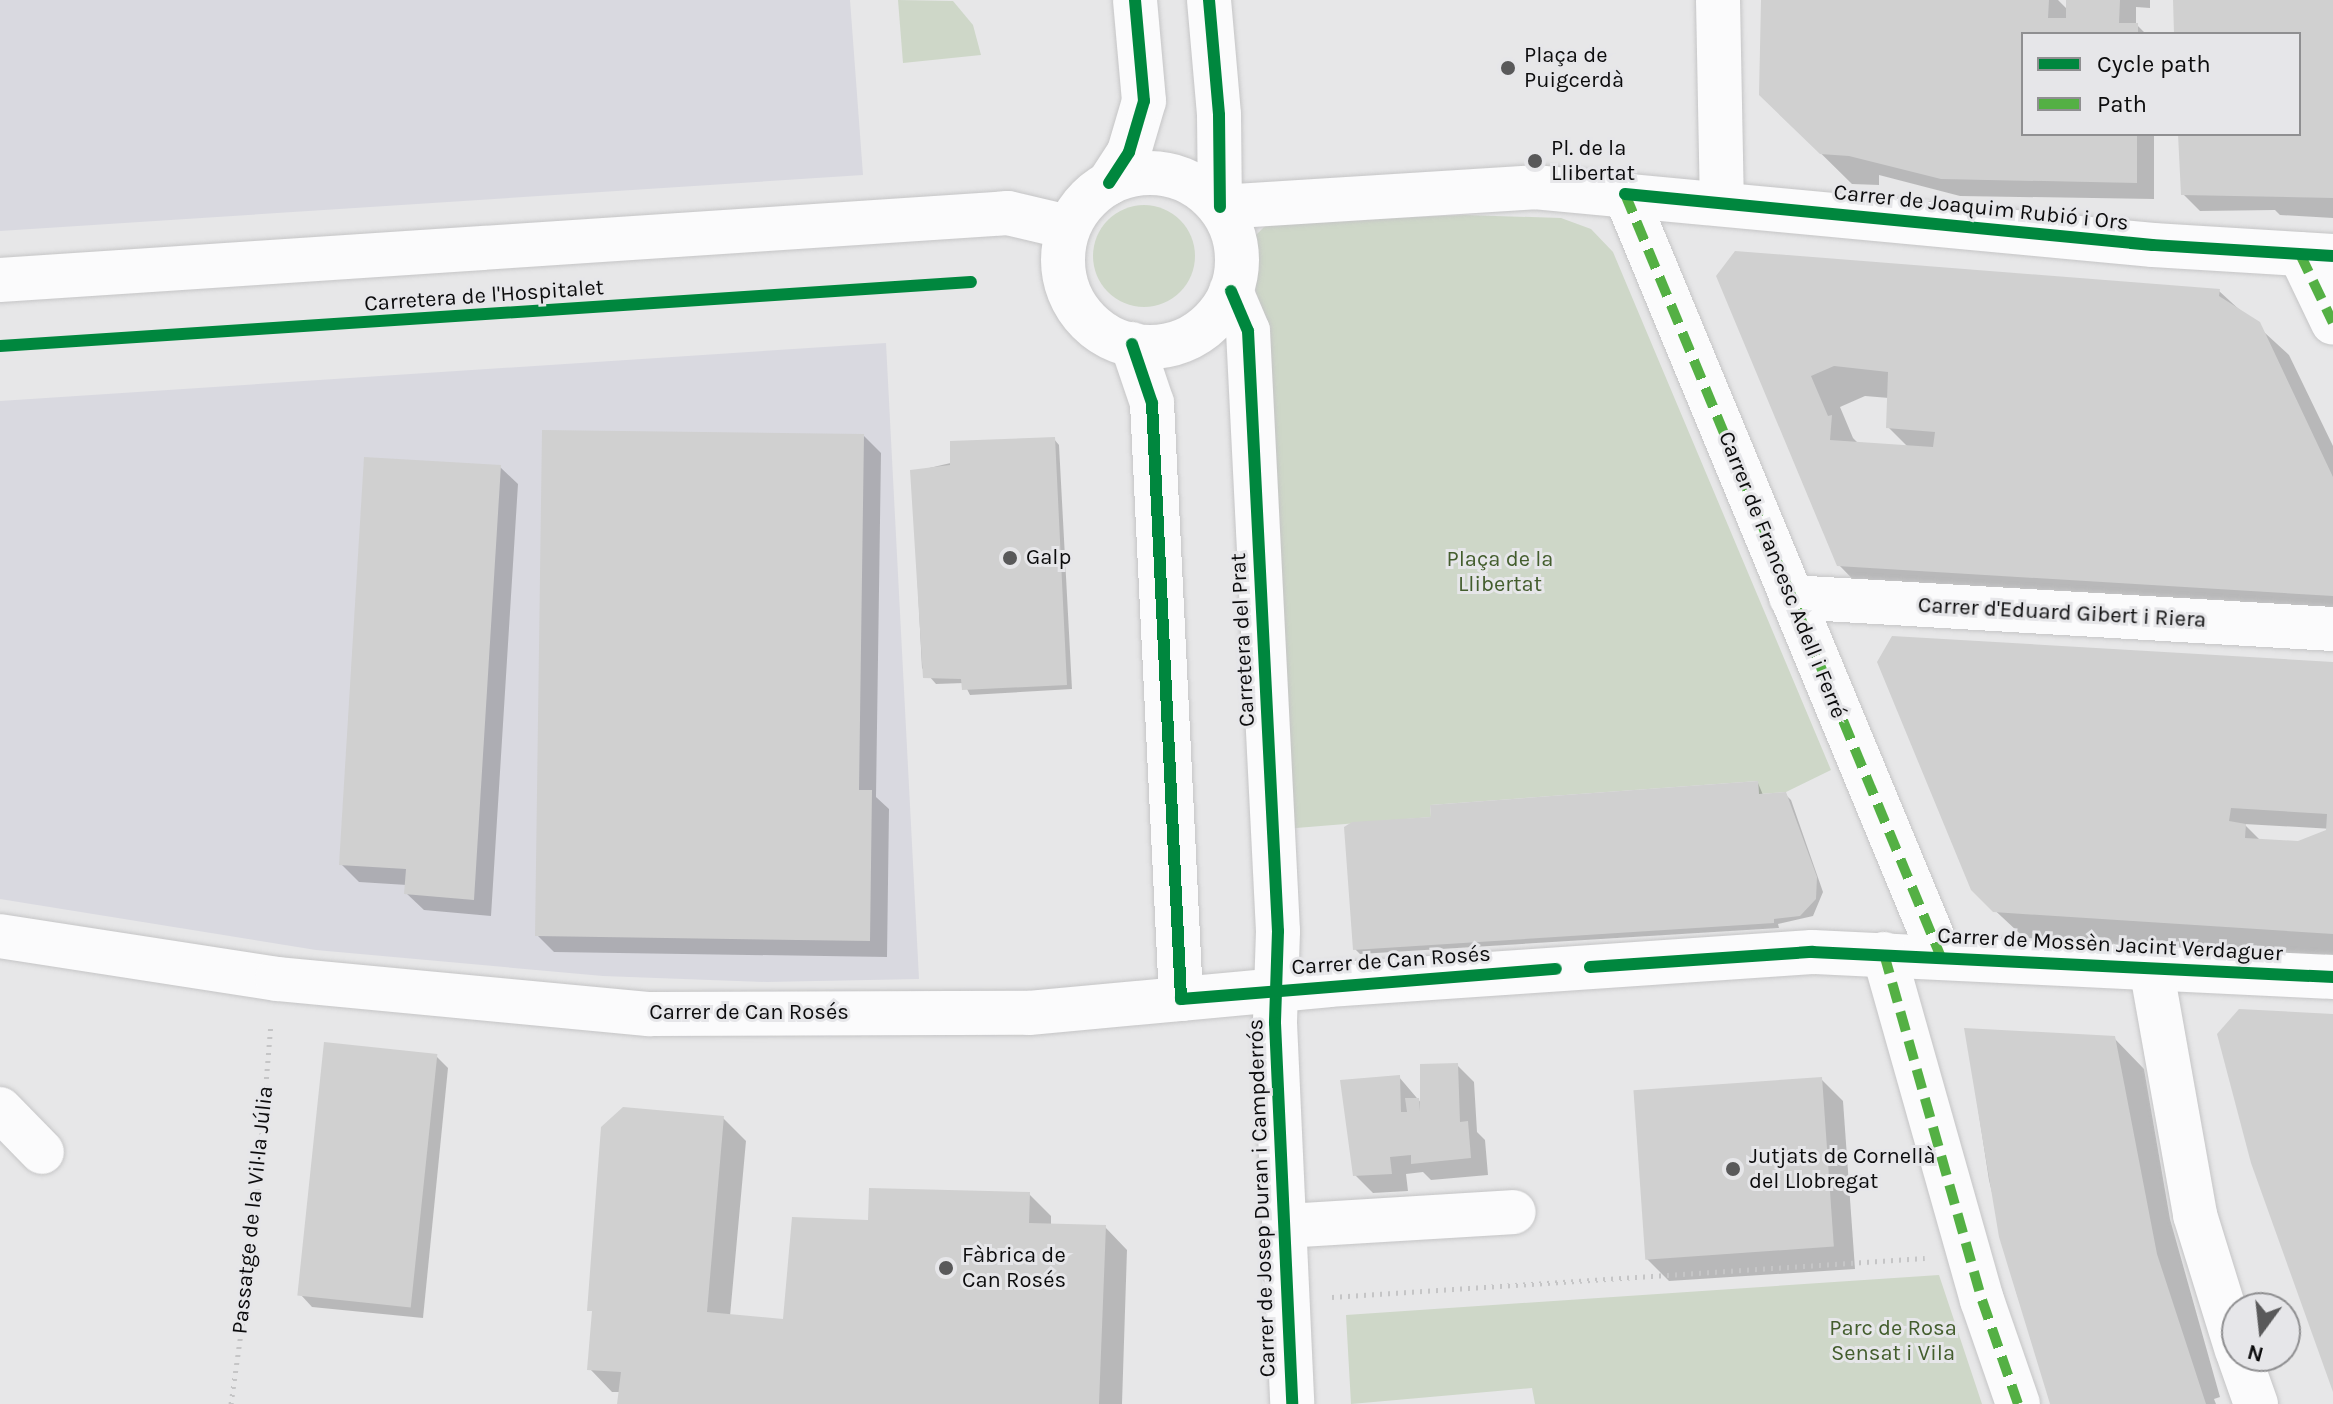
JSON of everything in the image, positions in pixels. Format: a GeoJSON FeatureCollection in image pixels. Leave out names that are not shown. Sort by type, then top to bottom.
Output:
{"type":"FeatureCollection","features":[{"type":"Feature","properties":{"kind":"street"},"geometry":{"type":"LineString","coordinates":[[1109,183],[1129,152],[1144,101],[1135,0]]}},
{"type":"Feature","properties":{"kind":"street"},"geometry":{"type":"LineString","coordinates":[[1209,0],[1219,115],[1220,207],[1235,244],[1231,291],[1220,315],[1185,342],[1132,344],[1107,336],[1070,295],[1062,264],[1067,227],[1085,201],[1109,183],[1132,175],[1172,175],[1194,184],[1220,207]]}},
{"type":"Feature","properties":{"kind":"street"},"geometry":{"type":"LineString","coordinates":[[1718,0],[1722,204]]}},
{"type":"Feature","properties":{"kind":"street","name":"Carrer de Joaquim Rubió i Ors"},"geometry":{"type":"LineString","coordinates":[[1220,207],[1534,187],[2316,255]]}},
{"type":"Feature","properties":{"kind":"street","name":"Carrer de Francesc Adell i Ferré"},"geometry":{"type":"LineString","coordinates":[[1625,194],[1940,955]]}},
{"type":"Feature","properties":{"kind":"street","name":"Carretera de l'Hospitalet"},"geometry":{"type":"LineString","coordinates":[[0,280],[1008,213],[1067,227]]}},
{"type":"Feature","properties":{"kind":"street"},"geometry":{"type":"LineString","coordinates":[[2316,255],[2333,323]]}},
{"type":"Feature","properties":{"kind":"street","name":"Carretera del Prat"},"geometry":{"type":"LineString","coordinates":[[1231,291],[1248,331],[1278,931],[1276,990]]}},
{"type":"Feature","properties":{"kind":"street"},"geometry":{"type":"LineString","coordinates":[[1132,344],[1152,403],[1181,999]]}},
{"type":"Feature","properties":{"kind":"street","name":"Carrer d'Eduard Gibert i Riera"},"geometry":{"type":"LineString","coordinates":[[1791,597],[2333,629]]}},
{"type":"Feature","properties":{"kind":"street","name":"Carrer de Can Rosés"},"geometry":{"type":"LineString","coordinates":[[1,943],[292,981],[649,1014],[1029,1013],[1276,990],[1812,952],[1884,954]]}},
{"type":"Feature","properties":{"kind":"street"},"geometry":{"type":"LineString","coordinates":[[1884,954],[1970,1255],[2018,1404]]}},
{"type":"Feature","properties":{"kind":"street","name":"Carrer de Mossèn Jacint Verdaguer"},"geometry":{"type":"LineString","coordinates":[[1884,954],[2333,977]]}},
{"type":"Feature","properties":{"kind":"street"},"geometry":{"type":"LineString","coordinates":[[2151,967],[2192,1202],[2221,1298]]}},
{"type":"Feature","properties":{"kind":"street","name":"Carrer de Josep Duran i Campderrós"},"geometry":{"type":"LineString","coordinates":[[1276,990],[1285,1226],[1282,1262],[1292,1404]]}},
{"type":"Feature","properties":{"kind":"street"},"geometry":{"type":"LineString","coordinates":[[0,1109],[42,1152]]}},
{"type":"Feature","properties":{"kind":"street"},"geometry":{"type":"LineString","coordinates":[[1285,1226],[1514,1212]]}},
{"type":"Feature","properties":{"kind":"street"},"geometry":{"type":"LineString","coordinates":[[2244,1372],[2256,1404]]}},
{"type":"Feature","properties":{"kind":"path"},"geometry":{"type":"LineString","coordinates":[[1331,1297],[1970,1255]]}},
{"type":"Feature","properties":{"kind":"shaded area"},"geometry":{"type":"Polygon","coordinates":[[[0,0],[850,0],[863,175],[0,231],[0,0]]]}},
{"type":"Feature","properties":{"kind":"shaded area"},"geometry":{"type":"Polygon","coordinates":[[[886,343],[919,979],[766,982],[603,976],[316,950],[0,899],[0,401],[886,343]]]}},
{"type":"Feature","properties":{"kind":"green space"},"geometry":{"type":"Polygon","coordinates":[[[898,0],[953,1],[973,25],[981,55],[903,63],[898,0]]]}},
{"type":"Feature","properties":{"kind":"green space"},"geometry":{"type":"Polygon","coordinates":[[[1144,205],[1163,209],[1180,220],[1191,237],[1195,256],[1191,275],[1180,292],[1163,303],[1144,307],[1125,303],[1108,292],[1097,275],[1093,256],[1097,237],[1108,220],[1125,209],[1144,205]]]}},
{"type":"Feature","properties":{"kind":"green space","name":"Plaça de la Llibertat"},"geometry":{"type":"Polygon","coordinates":[[[1465,215],[1561,218],[1591,229],[1613,252],[1831,770],[1786,792],[1759,794],[1758,781],[1430,805],[1431,817],[1284,829],[1253,238],[1268,223],[1465,215]]]}},
{"type":"Feature","properties":{"kind":"green space","name":"Parc de Rosa Sensat i Vila"},"geometry":{"type":"Polygon","coordinates":[[[1939,1275],[1982,1404],[1535,1404],[1532,1388],[1351,1404],[1346,1315],[1939,1275]]]}},
{"type":"Feature","properties":{"kind":"building"},"geometry":{"type":"Polygon","coordinates":[[[1761,0],[2049,0],[2048,18],[2066,18],[2066,0],[2120,0],[2119,23],[2138,23],[2138,32],[2021,32],[2021,136],[2137,136],[2137,183],[1941,179],[1849,156],[1820,154],[1759,95],[1761,0]]]}},
{"type":"Feature","properties":{"kind":"building"},"geometry":{"type":"Polygon","coordinates":[[[2173,0],[2333,0],[2333,198],[2181,195],[2178,136],[2301,136],[2301,32],[2174,32],[2173,0]]]}},
{"type":"Feature","properties":{"kind":"building"},"geometry":{"type":"Polygon","coordinates":[[[1735,251],[2220,289],[2219,296],[2260,322],[2333,477],[2333,596],[1837,566],[1716,276],[1735,251]],[[1834,366],[1811,376],[1828,416],[1832,415],[1830,440],[1933,447],[1935,432],[1886,428],[1888,372],[1834,366]]]}},
{"type":"Feature","properties":{"kind":"building"},"geometry":{"type":"Polygon","coordinates":[[[542,430],[864,434],[859,790],[872,790],[870,941],[535,936],[542,430]]]}},
{"type":"Feature","properties":{"kind":"building"},"geometry":{"type":"Polygon","coordinates":[[[1055,437],[1067,685],[962,690],[961,679],[923,678],[910,470],[950,465],[950,441],[1055,437]]]}},
{"type":"Feature","properties":{"kind":"building"},"geometry":{"type":"Polygon","coordinates":[[[364,457],[501,465],[474,900],[404,894],[406,869],[339,865],[364,457]]]}},
{"type":"Feature","properties":{"kind":"building"},"geometry":{"type":"Polygon","coordinates":[[[1892,636],[2333,662],[2333,934],[1993,912],[1971,890],[1877,662],[1892,636]],[[2231,808],[2229,821],[2246,824],[2245,838],[2298,841],[2326,830],[2327,814],[2231,808]]]}},
{"type":"Feature","properties":{"kind":"building"},"geometry":{"type":"Polygon","coordinates":[[[1758,781],[1759,794],[1786,792],[1817,877],[1816,899],[1800,916],[1774,919],[1774,923],[1353,950],[1344,827],[1352,822],[1431,817],[1430,805],[1758,781]]]}},
{"type":"Feature","properties":{"kind":"building"},"geometry":{"type":"Polygon","coordinates":[[[2239,1009],[2333,1014],[2333,1392],[2301,1303],[2301,1292],[2297,1292],[2251,1163],[2217,1034],[2239,1009]]]}},
{"type":"Feature","properties":{"kind":"building"},"geometry":{"type":"Polygon","coordinates":[[[1964,1028],[2115,1036],[2157,1254],[2206,1404],[2050,1404],[1999,1237],[1964,1028]]]}},
{"type":"Feature","properties":{"kind":"building"},"geometry":{"type":"Polygon","coordinates":[[[324,1042],[437,1054],[411,1308],[297,1296],[324,1042]]]}},
{"type":"Feature","properties":{"kind":"building"},"geometry":{"type":"Polygon","coordinates":[[[1458,1063],[1460,1122],[1468,1121],[1471,1158],[1411,1164],[1411,1155],[1390,1157],[1392,1174],[1353,1176],[1340,1080],[1400,1075],[1401,1112],[1407,1112],[1405,1098],[1419,1098],[1420,1111],[1420,1064],[1458,1063]]]}},
{"type":"Feature","properties":{"kind":"building","name":"Jutjats de Cornellà del Llobregat"},"geometry":{"type":"Polygon","coordinates":[[[1822,1077],[1834,1247],[1645,1260],[1633,1090],[1822,1077]]]}},
{"type":"Feature","properties":{"kind":"building","name":"Fàbrica de Can Rosés"},"geometry":{"type":"Polygon","coordinates":[[[623,1107],[724,1116],[707,1312],[783,1319],[792,1217],[868,1220],[869,1188],[1030,1192],[1029,1223],[1106,1225],[1099,1404],[617,1404],[621,1372],[587,1370],[592,1311],[587,1311],[601,1127],[623,1107]]]}},
{"type":"Feature","properties":{"kind":"marked path"},"geometry":{"type":"LineString","coordinates":[[1625,194],[1940,955]]}},
{"type":"Feature","properties":{"kind":"marked path"},"geometry":{"type":"LineString","coordinates":[[2300,254],[2333,323]]}},
{"type":"Feature","properties":{"kind":"marked path"},"geometry":{"type":"LineString","coordinates":[[1884,954],[1982,1300],[2018,1404]]}},
{"type":"Feature","properties":{"kind":"cycle path"},"geometry":{"type":"LineString","coordinates":[[1109,183],[1129,152],[1144,101],[1135,0]]}},
{"type":"Feature","properties":{"kind":"cycle path"},"geometry":{"type":"LineString","coordinates":[[1209,0],[1219,115],[1220,207]]}},
{"type":"Feature","properties":{"kind":"cycle path"},"geometry":{"type":"LineString","coordinates":[[1625,194],[2153,245],[2333,256]]}},
{"type":"Feature","properties":{"kind":"cycle path"},"geometry":{"type":"LineString","coordinates":[[0,346],[971,282]]}},
{"type":"Feature","properties":{"kind":"cycle path"},"geometry":{"type":"LineString","coordinates":[[1231,291],[1248,331],[1278,931],[1275,1023],[1292,1404]]}},
{"type":"Feature","properties":{"kind":"cycle path"},"geometry":{"type":"LineString","coordinates":[[1132,344],[1152,403],[1181,999],[1556,969]]}},
{"type":"Feature","properties":{"kind":"cycle path"},"geometry":{"type":"LineString","coordinates":[[1590,967],[1812,952],[2333,977]]}},
{"type":"Feature","properties":{"kind":"place","name":"Plaça de Puigcerdà"},"geometry":{"type":"Point","coordinates":[1508,68]}},
{"type":"Feature","properties":{"kind":"place","name":"Pl. de la Llibertat"},"geometry":{"type":"Point","coordinates":[1535,161]}},
{"type":"Feature","properties":{"kind":"place","name":"Galp"},"geometry":{"type":"Point","coordinates":[1010,558]}},
{"type":"Feature","properties":{"kind":"place","name":"Jutjats de Cornellà del Llobregat"},"geometry":{"type":"Point","coordinates":[1733,1169]}},
{"type":"Feature","properties":{"kind":"place","name":"Fàbrica de Can Rosés"},"geometry":{"type":"Point","coordinates":[946,1268]}}]}
